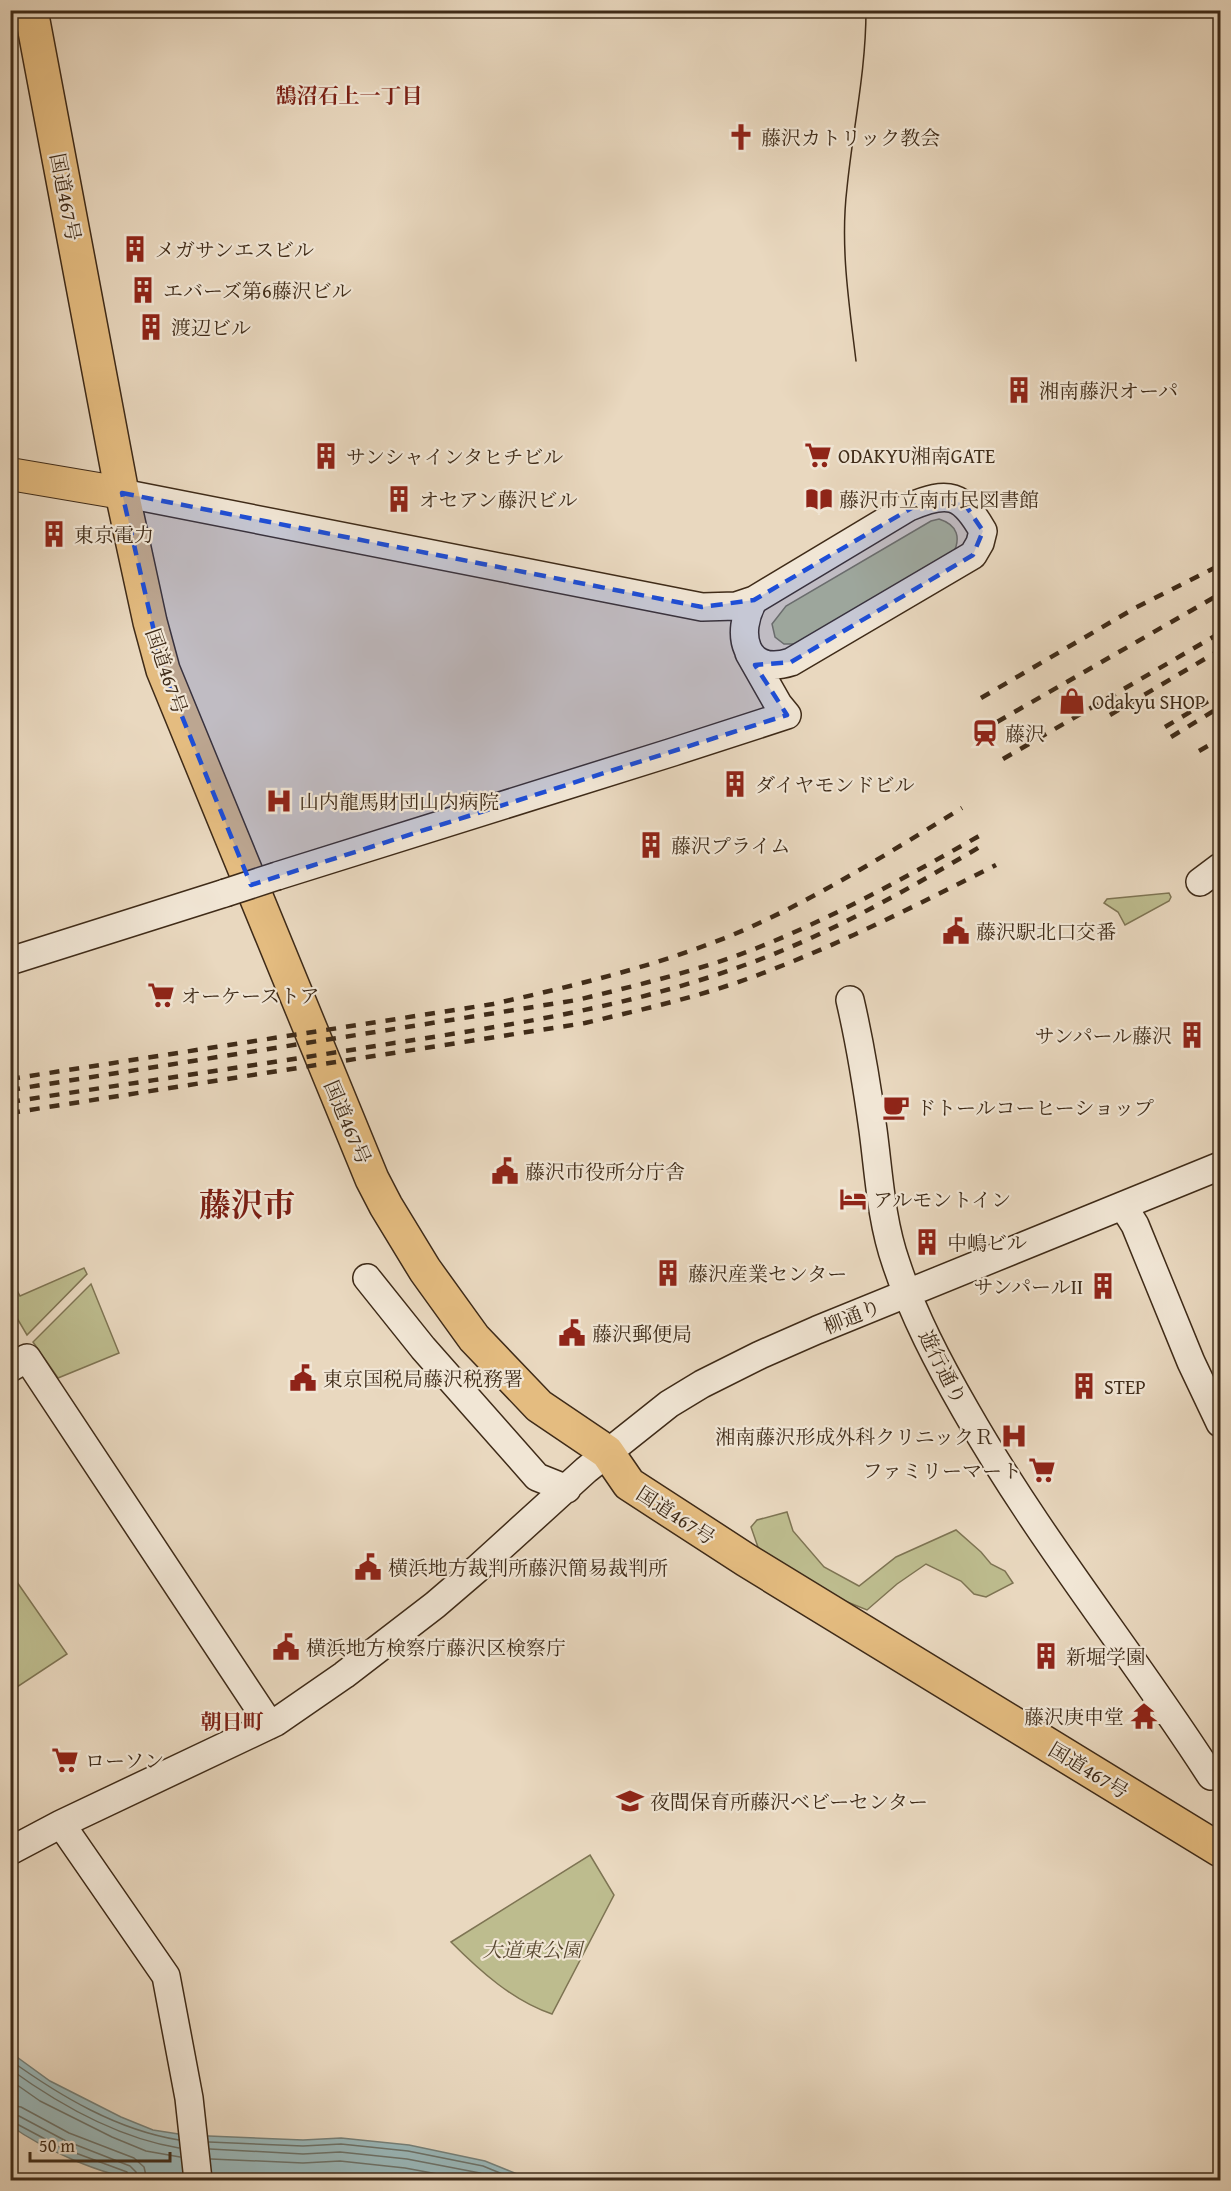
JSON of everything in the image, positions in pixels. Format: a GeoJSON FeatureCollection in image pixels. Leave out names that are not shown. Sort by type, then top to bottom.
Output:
{"type":"FeatureCollection","features":[{"type":"Feature","properties":{"kind":"highway","name":"国道467号"},"geometry":{"type":"LineString","coordinates":[[31,10],[122,494],[150,622],[164,670],[372,1179],[420,1262],[474,1338],[539,1406],[607,1452],[629,1484],[746,1560],[1221,1850]]}},
{"type":"Feature","properties":{"kind":"main road"},"geometry":{"type":"LineString","coordinates":[[10,474],[122,494]]}},
{"type":"Feature","properties":{"kind":"street"},"geometry":{"type":"LineString","coordinates":[[122,494],[702,607],[736,606],[754,600],[909,507],[927,499],[954,499],[963,503],[972,511],[983,531],[980,543],[973,555],[791,662],[779,666],[757,661],[748,652],[744,632],[745,620],[754,600]]}},
{"type":"Feature","properties":{"kind":"street"},"geometry":{"type":"LineString","coordinates":[[10,961],[787,715],[730,626],[717,615],[702,607]]}},
{"type":"Feature","properties":{"kind":"street","name":"遊行通り"},"geometry":{"type":"LineString","coordinates":[[850,1000],[859,1040],[887,1234],[907,1294],[944,1371],[998,1467],[1067,1570],[1170,1713],[1211,1776]]}},
{"type":"Feature","properties":{"kind":"street","name":"柳通り"},"geometry":{"type":"LineString","coordinates":[[10,1851],[61,1824],[270,1725],[344,1675],[435,1605],[607,1452],[669,1404],[702,1384],[760,1355],[1221,1166]]}},
{"type":"Feature","properties":{"kind":"street"},"geometry":{"type":"LineString","coordinates":[[1128,1204],[1191,1362],[1221,1423]]}},
{"type":"Feature","properties":{"kind":"street"},"geometry":{"type":"LineString","coordinates":[[367,1278],[423,1348],[537,1477],[567,1489]]}},
{"type":"Feature","properties":{"kind":"street"},"geometry":{"type":"LineString","coordinates":[[10,1368],[27,1358],[270,1725]]}},
{"type":"Feature","properties":{"kind":"street"},"geometry":{"type":"LineString","coordinates":[[61,1824],[166,1976],[190,2109],[198,2181]]}},
{"type":"Feature","properties":{"kind":"highlighted area"},"geometry":{"type":"Polygon","coordinates":[[[122,493],[702,607],[754,600],[927,499],[964,503],[983,531],[973,555],[791,662],[755,665],[787,715],[251,885],[163,670],[122,493]]]}},
{"type":"Feature","properties":{"kind":"green space"},"geometry":{"type":"Polygon","coordinates":[[[939,519],[954,528],[956,533],[957,543],[953,554],[799,644],[784,644],[775,637],[772,624],[786,606],[931,521],[939,519]]]}},
{"type":"Feature","properties":{"kind":"green space"},"geometry":{"type":"Polygon","coordinates":[[[1169,893],[1171,897],[1169,901],[1125,925],[1118,912],[1104,903],[1107,899],[1169,893]]]}},
{"type":"Feature","properties":{"kind":"green space"},"geometry":{"type":"Polygon","coordinates":[[[84,1268],[87,1274],[27,1335],[11,1308],[11,1279],[20,1296],[84,1268]]]}},
{"type":"Feature","properties":{"kind":"green space"},"geometry":{"type":"Polygon","coordinates":[[[91,1284],[119,1353],[58,1378],[33,1342],[91,1284]]]}},
{"type":"Feature","properties":{"kind":"green space"},"geometry":{"type":"Polygon","coordinates":[[[787,1512],[793,1531],[824,1567],[859,1586],[896,1557],[956,1530],[991,1564],[1005,1571],[1013,1583],[986,1597],[974,1594],[961,1581],[926,1564],[897,1584],[867,1610],[835,1597],[760,1553],[751,1527],[757,1520],[787,1512]]]}},
{"type":"Feature","properties":{"kind":"green space"},"geometry":{"type":"Polygon","coordinates":[[[10,1572],[67,1654],[11,1691],[10,1691],[10,1572]]]}},
{"type":"Feature","properties":{"kind":"green space","name":"大道東公園"},"geometry":{"type":"Polygon","coordinates":[[[590,1855],[614,1895],[552,2014],[511,1993],[485,1974],[451,1942],[590,1855]]]}},
{"type":"Feature","properties":{"kind":"water"},"geometry":{"type":"Polygon","coordinates":[[[10,2052],[50,2081],[121,2117],[153,2130],[185,2135],[303,2140],[341,2138],[409,2145],[485,2161],[532,2180],[343,2178],[141,2180],[108,2173],[73,2160],[11,2126],[10,2052]]]}},
{"type":"Feature","properties":{"kind":"tram line"},"geometry":{"type":"LineString","coordinates":[[856,361],[846,274],[844,231],[847,188],[862,77],[866,10]]}},
{"type":"Feature","properties":{"kind":"railway"},"geometry":{"type":"LineString","coordinates":[[981,698],[1135,608],[1220,565]]}},
{"type":"Feature","properties":{"kind":"railway"},"geometry":{"type":"LineString","coordinates":[[997,722],[1220,594]]}},
{"type":"Feature","properties":{"kind":"railway"},"geometry":{"type":"LineString","coordinates":[[1003,759],[1220,633]]}},
{"type":"Feature","properties":{"kind":"railway"},"geometry":{"type":"LineString","coordinates":[[1110,715],[1220,650]]}},
{"type":"Feature","properties":{"kind":"railway"},"geometry":{"type":"LineString","coordinates":[[1165,727],[1220,694]]}},
{"type":"Feature","properties":{"kind":"railway"},"geometry":{"type":"LineString","coordinates":[[1171,737],[1220,707]]}},
{"type":"Feature","properties":{"kind":"railway"},"geometry":{"type":"LineString","coordinates":[[1199,751],[1220,739]]}},
{"type":"Feature","properties":{"kind":"railway"},"geometry":{"type":"LineString","coordinates":[[10,1079],[493,1004],[613,975],[701,947],[760,923],[906,843],[962,808]]}},
{"type":"Feature","properties":{"kind":"railway"},"geometry":{"type":"LineString","coordinates":[[10,1090],[577,1000],[657,980],[697,969],[767,944],[890,885],[979,836]]}},
{"type":"Feature","properties":{"kind":"railway"},"geometry":{"type":"LineString","coordinates":[[10,1102],[482,1029],[570,1013],[656,993],[742,966],[805,941],[895,896],[983,845]]}},
{"type":"Feature","properties":{"kind":"railway"},"geometry":{"type":"LineString","coordinates":[[10,1113],[585,1023],[687,998],[727,986],[811,954],[996,865]]}},
{"type":"Feature","properties":{"kind":"place","name":"藤沢カトリック教会"},"geometry":{"type":"Point","coordinates":[741,137]}},
{"type":"Feature","properties":{"kind":"place","name":"メガサンエスビル"},"geometry":{"type":"Point","coordinates":[135,249]}},
{"type":"Feature","properties":{"kind":"place","name":"エバーズ第6藤沢ビル"},"geometry":{"type":"Point","coordinates":[143,290]}},
{"type":"Feature","properties":{"kind":"place","name":"渡辺ビル"},"geometry":{"type":"Point","coordinates":[151,327]}},
{"type":"Feature","properties":{"kind":"place","name":"湘南藤沢オーパ"},"geometry":{"type":"Point","coordinates":[1019,390]}},
{"type":"Feature","properties":{"kind":"place","name":"ODAKYU湘南GATE"},"geometry":{"type":"Point","coordinates":[818,455]}},
{"type":"Feature","properties":{"kind":"place","name":"サンシャインタヒチビル"},"geometry":{"type":"Point","coordinates":[326,456]}},
{"type":"Feature","properties":{"kind":"place","name":"オセアン藤沢ビル"},"geometry":{"type":"Point","coordinates":[399,499]}},
{"type":"Feature","properties":{"kind":"place","name":"藤沢市立南市民図書館"},"geometry":{"type":"Point","coordinates":[819,499]}},
{"type":"Feature","properties":{"kind":"place","name":"東京電力"},"geometry":{"type":"Point","coordinates":[54,534]}},
{"type":"Feature","properties":{"kind":"place","name":"Odakyu SHOP"},"geometry":{"type":"Point","coordinates":[1072,701]}},
{"type":"Feature","properties":{"kind":"place","name":"藤沢"},"geometry":{"type":"Point","coordinates":[985,733]}},
{"type":"Feature","properties":{"kind":"place","name":"ダイヤモンドビル"},"geometry":{"type":"Point","coordinates":[735,784]}},
{"type":"Feature","properties":{"kind":"place","name":"山内龍馬財団山内病院"},"geometry":{"type":"Point","coordinates":[279,801]}},
{"type":"Feature","properties":{"kind":"place","name":"藤沢プライム"},"geometry":{"type":"Point","coordinates":[651,845]}},
{"type":"Feature","properties":{"kind":"place","name":"藤沢駅北口交番"},"geometry":{"type":"Point","coordinates":[956,931]}},
{"type":"Feature","properties":{"kind":"place","name":"オーケーストア"},"geometry":{"type":"Point","coordinates":[161,995]}},
{"type":"Feature","properties":{"kind":"place","name":"サンパール藤沢"},"geometry":{"type":"Point","coordinates":[1192,1035]}},
{"type":"Feature","properties":{"kind":"place","name":"ドトールコーヒーショップ"},"geometry":{"type":"Point","coordinates":[896,1107]}},
{"type":"Feature","properties":{"kind":"place","name":"藤沢市役所分庁舎"},"geometry":{"type":"Point","coordinates":[505,1171]}},
{"type":"Feature","properties":{"kind":"place","name":"アルモントイン"},"geometry":{"type":"Point","coordinates":[853,1199]}},
{"type":"Feature","properties":{"kind":"place","name":"中嶋ビル"},"geometry":{"type":"Point","coordinates":[927,1242]}},
{"type":"Feature","properties":{"kind":"place","name":"藤沢産業センター"},"geometry":{"type":"Point","coordinates":[668,1273]}},
{"type":"Feature","properties":{"kind":"place","name":"サンパールⅡ"},"geometry":{"type":"Point","coordinates":[1103,1286]}},
{"type":"Feature","properties":{"kind":"place","name":"藤沢郵便局"},"geometry":{"type":"Point","coordinates":[572,1333]}},
{"type":"Feature","properties":{"kind":"place","name":"東京国税局藤沢税務署"},"geometry":{"type":"Point","coordinates":[303,1378]}},
{"type":"Feature","properties":{"kind":"place","name":"STEP"},"geometry":{"type":"Point","coordinates":[1084,1386]}},
{"type":"Feature","properties":{"kind":"place","name":"湘南藤沢形成外科クリニックＲ"},"geometry":{"type":"Point","coordinates":[1014,1436]}},
{"type":"Feature","properties":{"kind":"place","name":"ファミリーマート"},"geometry":{"type":"Point","coordinates":[1042,1470]}},
{"type":"Feature","properties":{"kind":"place","name":"横浜地方裁判所藤沢簡易裁判所"},"geometry":{"type":"Point","coordinates":[368,1567]}},
{"type":"Feature","properties":{"kind":"place","name":"横浜地方検察庁藤沢区検察庁"},"geometry":{"type":"Point","coordinates":[286,1647]}},
{"type":"Feature","properties":{"kind":"place","name":"新堀学園"},"geometry":{"type":"Point","coordinates":[1046,1656]}},
{"type":"Feature","properties":{"kind":"place","name":"藤沢庚申堂"},"geometry":{"type":"Point","coordinates":[1144,1716]}},
{"type":"Feature","properties":{"kind":"place","name":"ローソン"},"geometry":{"type":"Point","coordinates":[65,1760]}},
{"type":"Feature","properties":{"kind":"place","name":"夜間保育所藤沢ベビーセンター"},"geometry":{"type":"Point","coordinates":[630,1801]}},
{"type":"Feature","properties":{"kind":"district","name":"鵠沼石上一丁目"},"geometry":{"type":"Point","coordinates":[349,95]}},
{"type":"Feature","properties":{"kind":"district","name":"藤沢市"},"geometry":{"type":"Point","coordinates":[247,1204]}},
{"type":"Feature","properties":{"kind":"district","name":"朝日町"},"geometry":{"type":"Point","coordinates":[232,1721]}}]}
